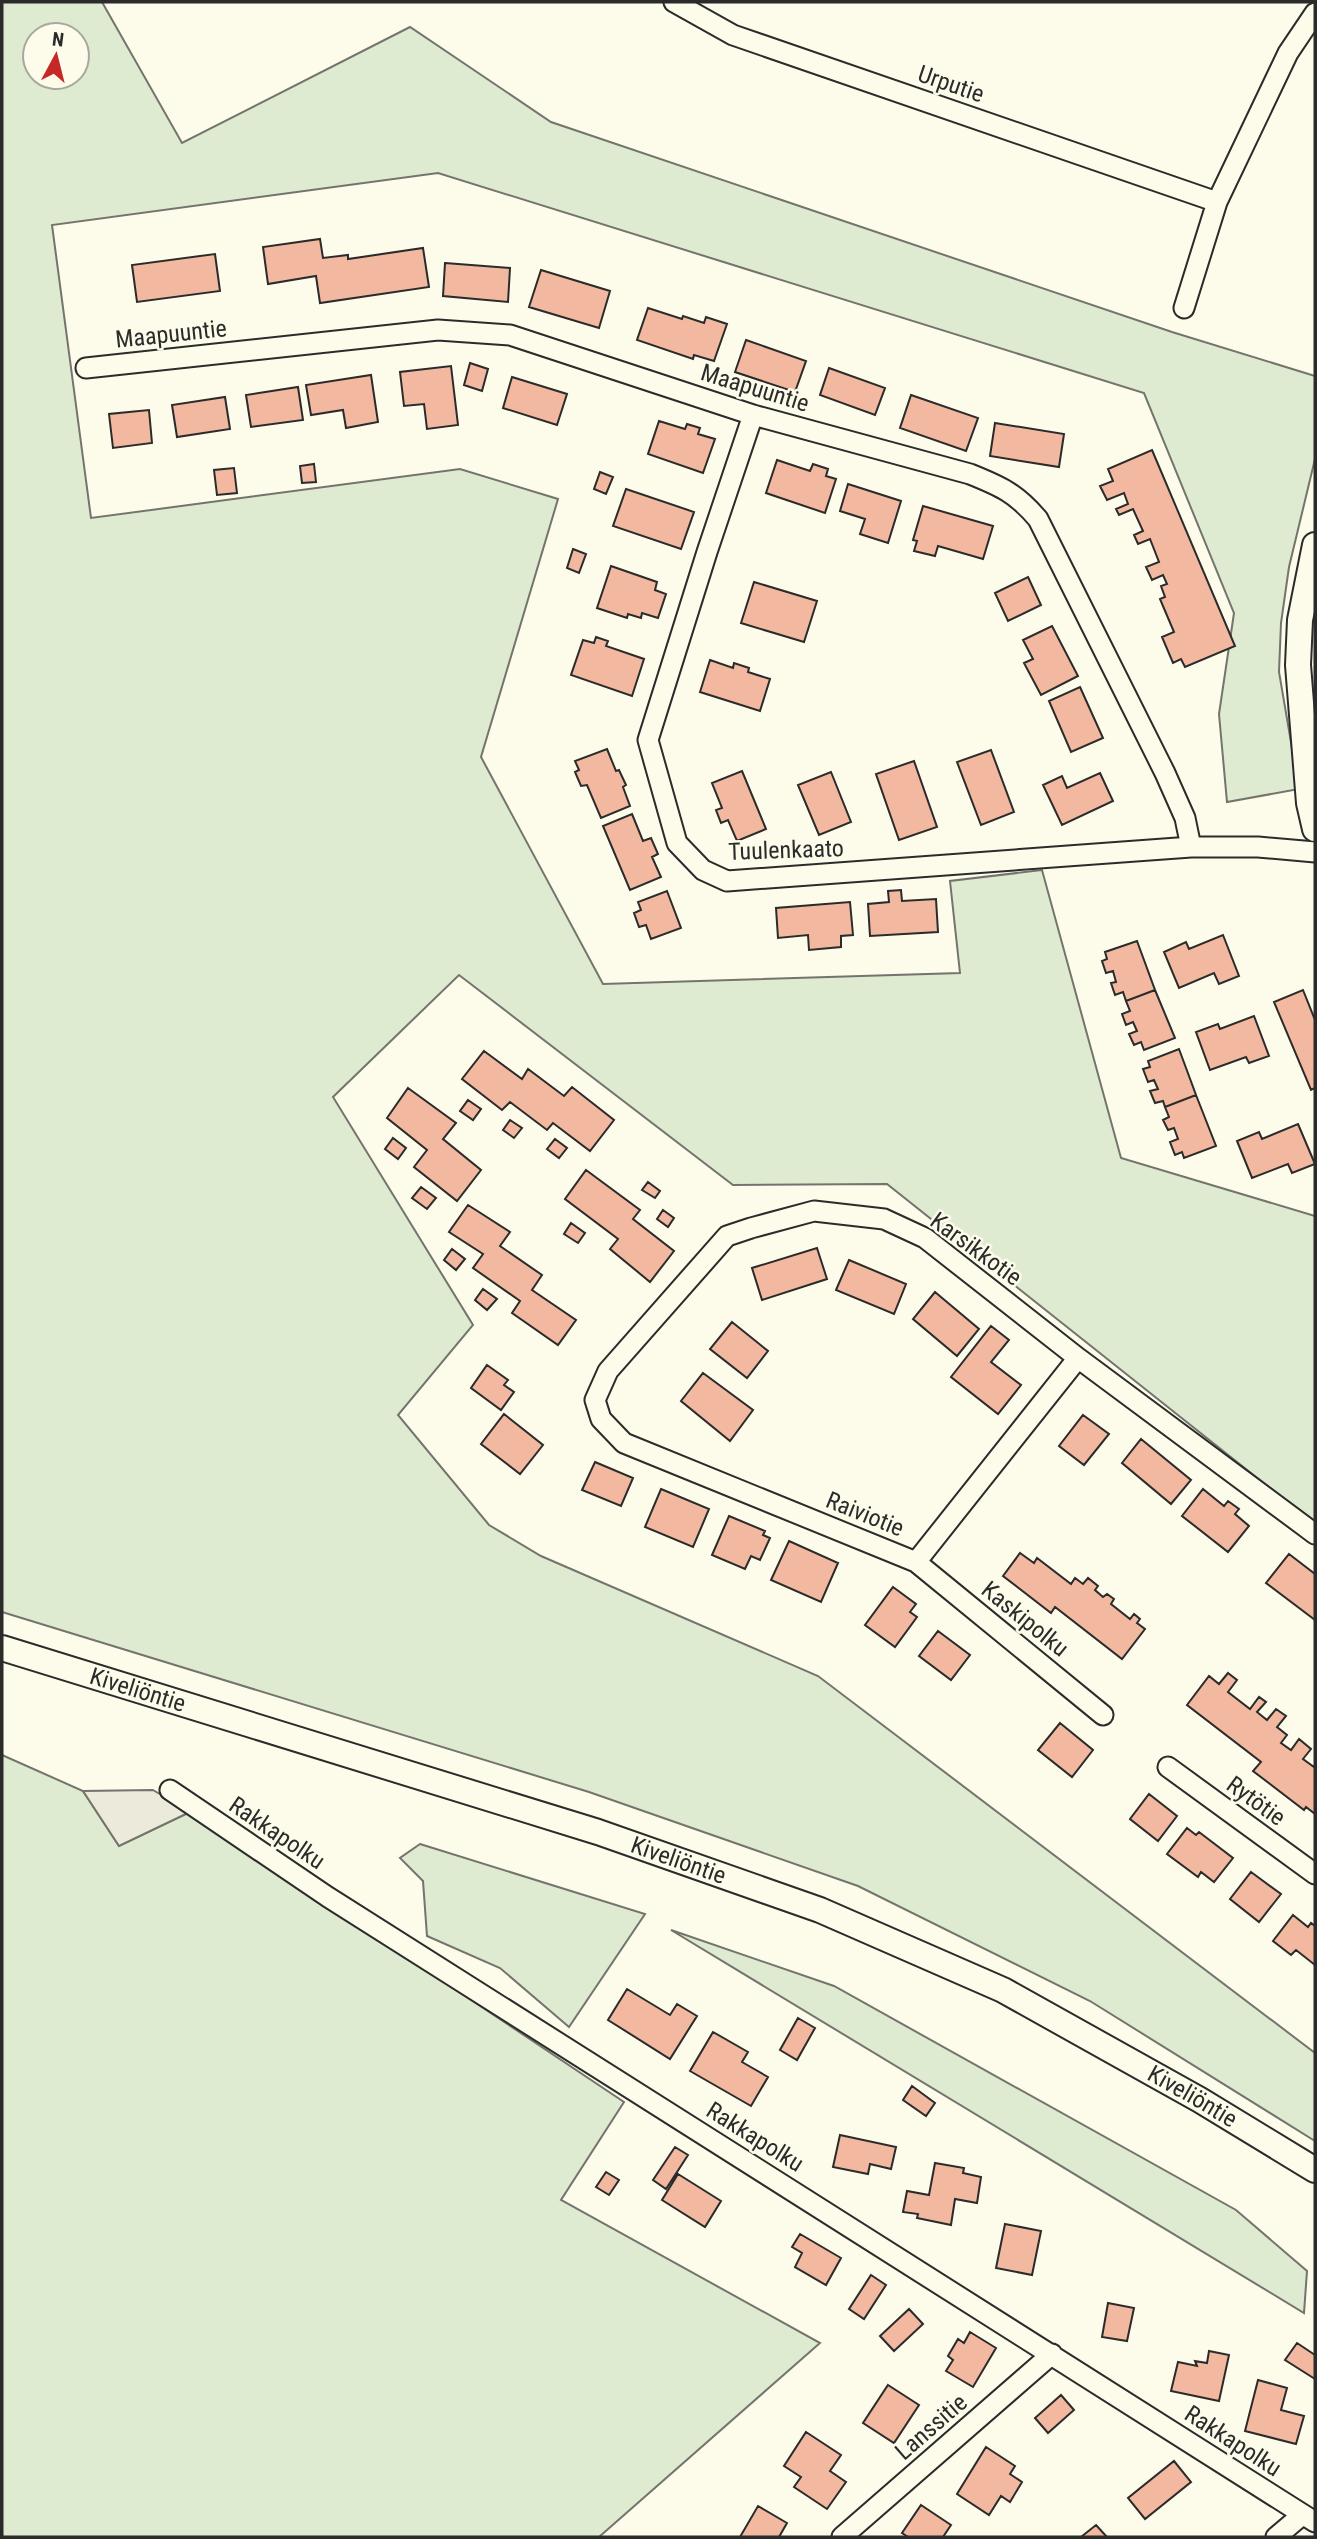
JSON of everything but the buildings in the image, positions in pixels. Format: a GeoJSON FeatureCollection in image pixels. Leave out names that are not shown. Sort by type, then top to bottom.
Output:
{"type":"FeatureCollection","features":[{"type":"Feature","properties":{"kind":"street","name":"Urputie"},"geometry":{"type":"LineString","coordinates":[[674,2],[733,35],[1217,202]]}},
{"type":"Feature","properties":{"kind":"street"},"geometry":{"type":"LineString","coordinates":[[1184,308],[1217,202],[1288,53],[1315,13]]}},
{"type":"Feature","properties":{"kind":"street","name":"Maapuuntie"},"geometry":{"type":"LineString","coordinates":[[86,368],[438,330],[510,335],[753,415],[970,474],[996,485],[1021,499],[1038,519],[1165,774],[1185,818],[1191,847]]}},
{"type":"Feature","properties":{"kind":"street","name":"Tuulenkaato"},"geometry":{"type":"LineString","coordinates":[[753,415],[648,740],[677,843],[703,870],[727,881],[1191,847],[1258,847],[1315,852]]}},
{"type":"Feature","properties":{"kind":"street"},"geometry":{"type":"LineString","coordinates":[[1315,545],[1300,620],[1298,665],[1309,803],[1315,829]]}},
{"type":"Feature","properties":{"kind":"street","name":"Karsikkotie"},"geometry":{"type":"LineString","coordinates":[[601,1419],[595,1400],[608,1371],[727,1236],[814,1211],[884,1219],[925,1238],[1078,1358],[1315,1534]]}},
{"type":"Feature","properties":{"kind":"street","name":"Raiviotie"},"geometry":{"type":"LineString","coordinates":[[601,1419],[624,1443],[916,1562],[1078,1358]]}},
{"type":"Feature","properties":{"kind":"street","name":"Kaskipolku"},"geometry":{"type":"LineString","coordinates":[[916,1562],[1102,1715]]}},
{"type":"Feature","properties":{"kind":"street","name":"Kiveliöntie"},"geometry":{"type":"LineString","coordinates":[[2,1648],[598,1832],[820,1910],[1003,1990],[1200,2100],[1315,2170]]}},
{"type":"Feature","properties":{"kind":"street","name":"Rytötie"},"geometry":{"type":"LineString","coordinates":[[1168,1767],[1315,1874]]}},
{"type":"Feature","properties":{"kind":"street","name":"Rakkapolku"},"geometry":{"type":"LineString","coordinates":[[170,1790],[328,1897],[1309,2519]]}},
{"type":"Feature","properties":{"kind":"street","name":"Lanssitie"},"geometry":{"type":"LineString","coordinates":[[842,2537],[1052,2354]]}},
{"type":"Feature","properties":{"kind":"street"},"geometry":{"type":"LineString","coordinates":[[1276,2537],[1309,2519]]}},
{"type":"Feature","properties":{"kind":"green space"},"geometry":{"type":"Polygon","coordinates":[[[2,2],[102,2],[182,143],[410,27],[551,122],[1172,332],[1315,376],[1315,459],[1289,567],[1281,623],[1279,672],[1299,789],[1227,802],[1219,714],[1234,613],[1144,393],[438,173],[52,225],[91,518],[460,469],[558,499],[481,757],[603,984],[960,973],[950,881],[1042,870],[1121,1158],[1315,1216],[1315,1524],[887,1184],[733,1185],[459,975],[333,1097],[473,1325],[398,1415],[489,1525],[541,1556],[818,1676],[1315,2053],[1315,2141],[1090,2001],[858,1886],[589,1792],[2,1612],[2,2]]]}},
{"type":"Feature","properties":{"kind":"green space"},"geometry":{"type":"Polygon","coordinates":[[[2,1755],[83,1791],[119,1846],[190,1812],[624,2102],[561,2200],[820,2343],[599,2537],[2,2537],[2,1755]]]}},
{"type":"Feature","properties":{"kind":"green space"},"geometry":{"type":"Polygon","coordinates":[[[420,1844],[645,1914],[569,2027],[500,1968],[427,1936],[423,1881],[400,1858],[420,1844]]]}},
{"type":"Feature","properties":{"kind":"green space"},"geometry":{"type":"Polygon","coordinates":[[[671,1930],[834,1986],[1236,2210],[1307,2271],[1304,2313],[671,1930]]]}},
{"type":"Feature","properties":{"kind":"shaded area"},"geometry":{"type":"Polygon","coordinates":[[[153,1790],[190,1812],[119,1846],[83,1791],[153,1790]]]}}]}
